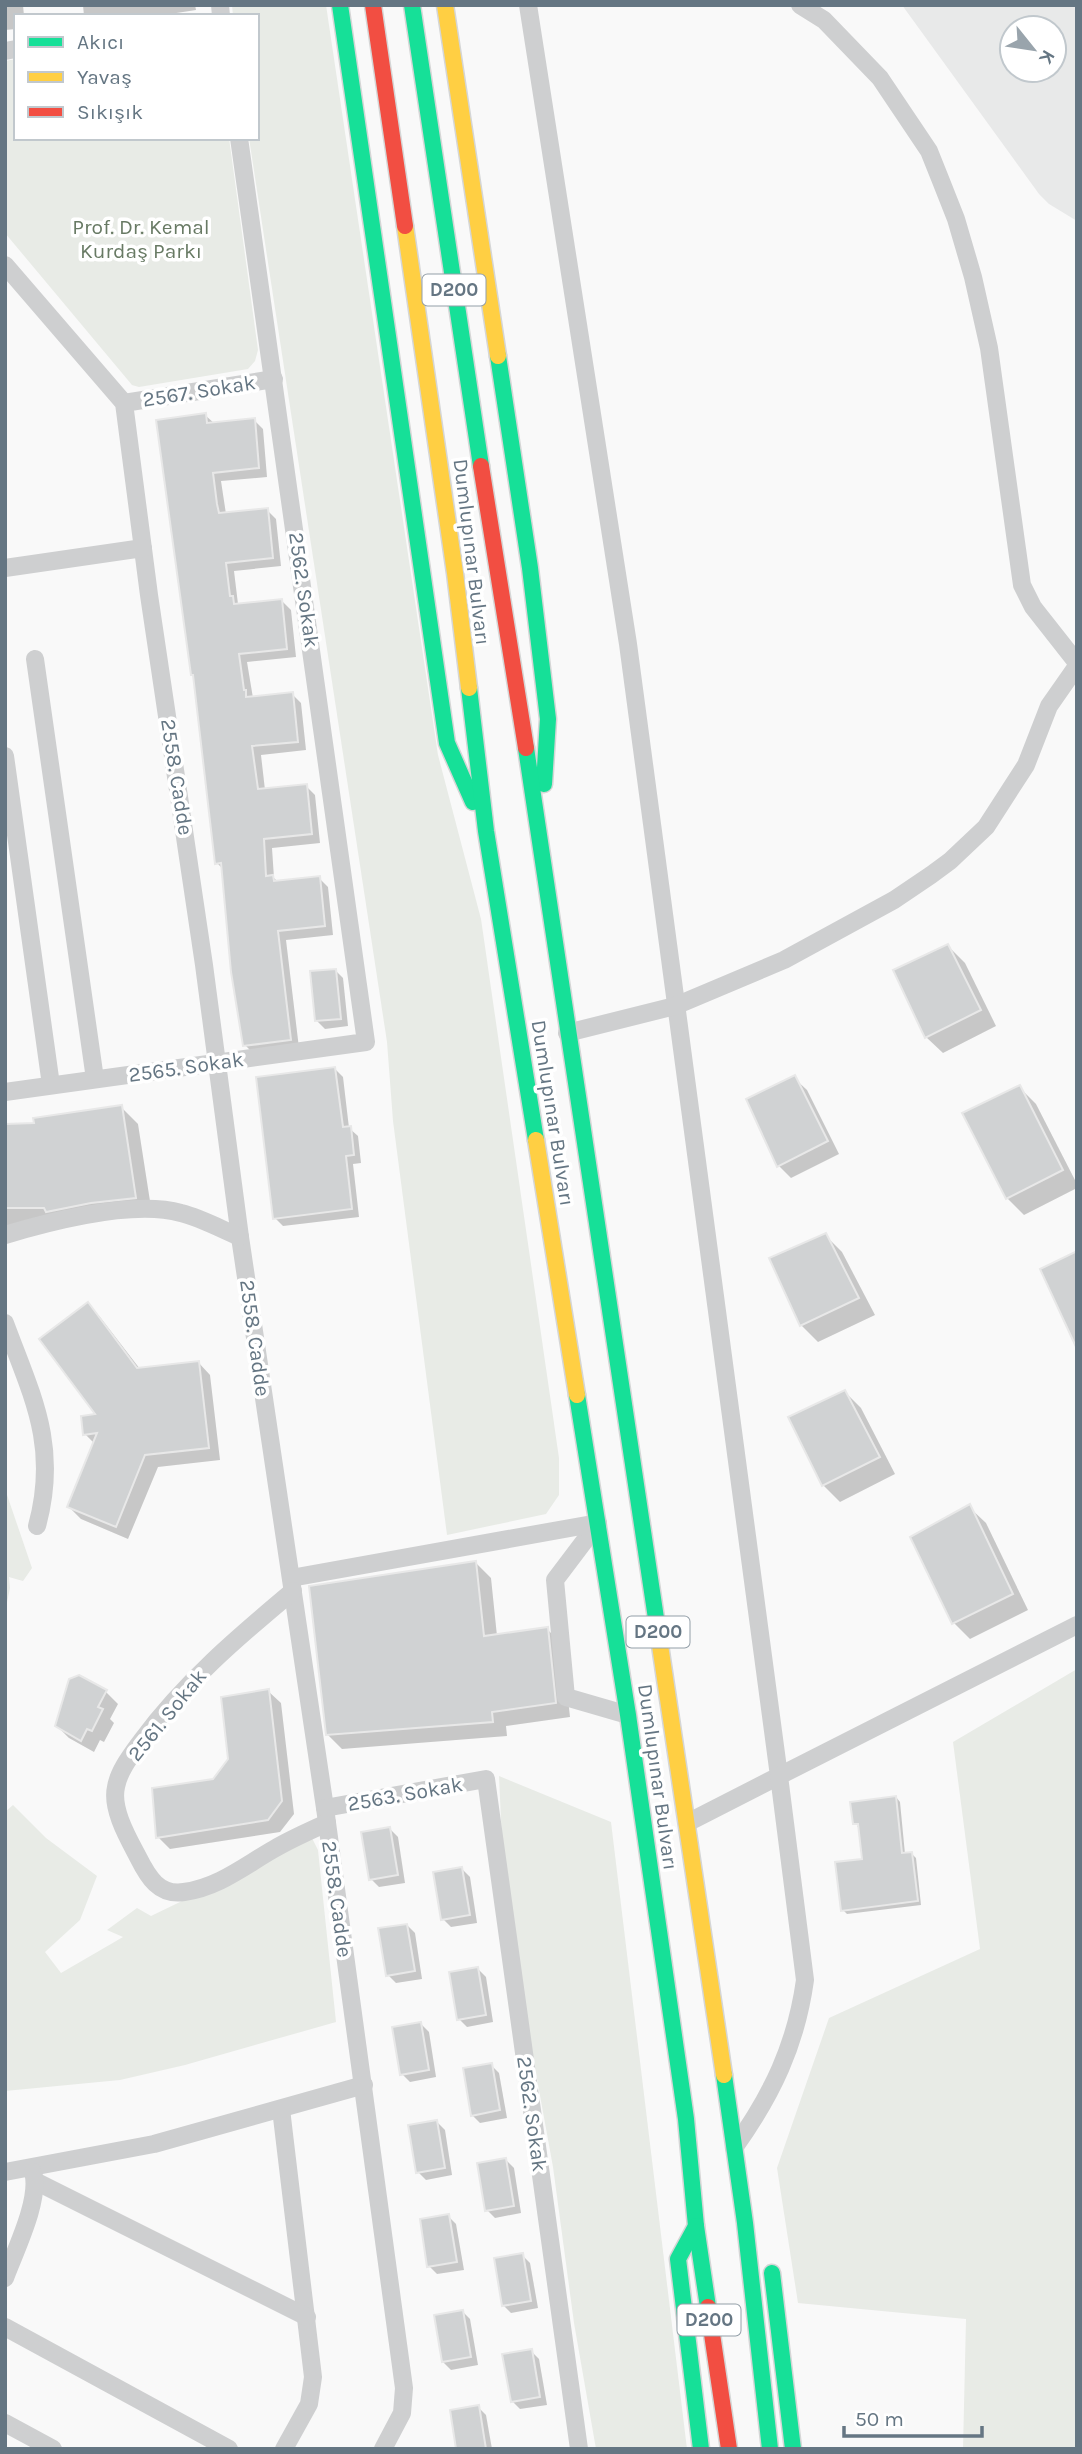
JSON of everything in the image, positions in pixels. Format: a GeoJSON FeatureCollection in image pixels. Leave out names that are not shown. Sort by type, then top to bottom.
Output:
{"type":"FeatureCollection","features":[{"type":"Feature","properties":{"kind":"highway"},"geometry":{"type":"LineString","coordinates":[[340,5],[447,743],[486,831]]}},
{"type":"Feature","properties":{"kind":"highway","name":"Dumlupınar Bulvarı"},"geometry":{"type":"LineString","coordinates":[[373,5],[455,573],[486,831],[628,1715],[686,2119],[696,2226],[729,2449]]}},
{"type":"Feature","properties":{"kind":"highway","name":"Dumlupınar Bulvarı"},"geometry":{"type":"LineString","coordinates":[[412,5],[497,576],[540,835],[567,1033],[687,1823],[745,2223],[770,2449]]}},
{"type":"Feature","properties":{"kind":"highway"},"geometry":{"type":"LineString","coordinates":[[445,5],[530,568],[548,719],[540,835]]}},
{"type":"Feature","properties":{"kind":"highway","name":"Dumlupınar Bulvarı"},"geometry":{"type":"LineString","coordinates":[[745,2223],[767,2255],[793,2449]]}},
{"type":"Feature","properties":{"kind":"highway"},"geometry":{"type":"LineString","coordinates":[[696,2226],[678,2259],[701,2449]]}},
{"type":"Feature","properties":{"kind":"street"},"geometry":{"type":"LineString","coordinates":[[528,5],[628,645],[804,1980],[801,2010],[782,2070],[734,2148]]}},
{"type":"Feature","properties":{"kind":"street"},"geometry":{"type":"LineString","coordinates":[[567,1033],[675,1006],[783,960],[894,900],[950,861],[986,827],[1014,786],[1026,765],[1049,706],[1077,664],[1033,607],[1022,585],[989,348],[956,219],[929,151],[880,78],[824,20],[800,5]]}},
{"type":"Feature","properties":{"kind":"street","name":"2562. Sokak"},"geometry":{"type":"LineString","coordinates":[[239,140],[366,1042]]}},
{"type":"Feature","properties":{"kind":"street"},"geometry":{"type":"LineString","coordinates":[[5,265],[124,403]]}},
{"type":"Feature","properties":{"kind":"street","name":"2567. Sokak"},"geometry":{"type":"LineString","coordinates":[[124,403],[274,379]]}},
{"type":"Feature","properties":{"kind":"street","name":"2558. Cadde"},"geometry":{"type":"LineString","coordinates":[[124,403],[194,889],[240,1237],[326,1816],[405,2393],[400,2419],[383,2449]]}},
{"type":"Feature","properties":{"kind":"street"},"geometry":{"type":"LineString","coordinates":[[5,568],[143,548]]}},
{"type":"Feature","properties":{"kind":"street"},"geometry":{"type":"LineString","coordinates":[[35,659],[95,1079]]}},
{"type":"Feature","properties":{"kind":"street"},"geometry":{"type":"LineString","coordinates":[[5,756],[51,1086]]}},
{"type":"Feature","properties":{"kind":"street","name":"2565. Sokak"},"geometry":{"type":"LineString","coordinates":[[5,1092],[366,1042]]}},
{"type":"Feature","properties":{"kind":"street"},"geometry":{"type":"LineString","coordinates":[[5,1234],[88,1216],[167,1210],[192,1216],[240,1237]]}},
{"type":"Feature","properties":{"kind":"street"},"geometry":{"type":"LineString","coordinates":[[5,1323],[33,1395],[43,1436],[46,1472],[37,1526]]}},
{"type":"Feature","properties":{"kind":"street"},"geometry":{"type":"LineString","coordinates":[[292,1585],[598,1523]]}},
{"type":"Feature","properties":{"kind":"street"},"geometry":{"type":"LineString","coordinates":[[598,1523],[555,1580],[566,1697],[628,1715]]}},
{"type":"Feature","properties":{"kind":"street","name":"2561. Sokak"},"geometry":{"type":"LineString","coordinates":[[292,1585],[179,1694],[132,1754],[116,1785],[115,1795],[128,1837],[144,1868],[158,1887],[172,1893],[188,1892],[219,1883],[326,1816]]}},
{"type":"Feature","properties":{"kind":"street"},"geometry":{"type":"LineString","coordinates":[[687,1823],[1077,1625]]}},
{"type":"Feature","properties":{"kind":"street","name":"2562. Sokak"},"geometry":{"type":"LineString","coordinates":[[486,1779],[579,2449]]}},
{"type":"Feature","properties":{"kind":"street","name":"2563. Sokak"},"geometry":{"type":"LineString","coordinates":[[326,1816],[486,1779]]}},
{"type":"Feature","properties":{"kind":"street"},"geometry":{"type":"LineString","coordinates":[[5,2172],[33,2174],[162,2143],[363,2085]]}},
{"type":"Feature","properties":{"kind":"street"},"geometry":{"type":"LineString","coordinates":[[281,2109],[313,2369],[312,2395],[284,2449]]}},
{"type":"Feature","properties":{"kind":"street"},"geometry":{"type":"LineString","coordinates":[[5,2278],[31,2205],[33,2174]]}},
{"type":"Feature","properties":{"kind":"street"},"geometry":{"type":"LineString","coordinates":[[33,2174],[307,2317]]}},
{"type":"Feature","properties":{"kind":"street"},"geometry":{"type":"LineString","coordinates":[[5,2327],[229,2449]]}},
{"type":"Feature","properties":{"kind":"street"},"geometry":{"type":"LineString","coordinates":[[5,2423],[53,2449]]}},
{"type":"Feature","properties":{"kind":"shaded area"},"geometry":{"type":"Polygon","coordinates":[[[902,5],[1077,5],[1077,221],[1049,204],[1039,194],[902,5]]]}},
{"type":"Feature","properties":{"kind":"green space"},"geometry":{"type":"Polygon","coordinates":[[[232,5],[326,5],[438,755],[481,919],[559,1458],[559,1495],[546,1514],[447,1535],[393,1121],[387,1042],[249,140],[259,140],[259,14],[233,14],[232,5]]]}},
{"type":"Feature","properties":{"kind":"green space","name":"Prof. Dr. Kemal Kurdaş Parkı"},"geometry":{"type":"Polygon","coordinates":[[[14,59],[14,140],[229,140],[258,350],[255,361],[248,369],[139,387],[132,385],[5,233],[5,61],[14,59]]]}},
{"type":"Feature","properties":{"kind":"green space"},"geometry":{"type":"Polygon","coordinates":[[[5,1489],[32,1568],[23,1581],[9,1577],[10,1588],[5,1612],[5,1489]]]}},
{"type":"Feature","properties":{"kind":"green space"},"geometry":{"type":"Polygon","coordinates":[[[1077,1669],[1077,2449],[963,2449],[966,2319],[798,2303],[777,2168],[829,2018],[980,1949],[953,1742],[1077,1669]]]}},
{"type":"Feature","properties":{"kind":"green space"},"geometry":{"type":"Polygon","coordinates":[[[499,1776],[611,1822],[687,2449],[596,2449],[503,1864],[499,1776]]]}},
{"type":"Feature","properties":{"kind":"green space"},"geometry":{"type":"Polygon","coordinates":[[[13,1805],[46,1838],[97,1876],[80,1920],[45,1952],[61,1973],[123,1937],[107,1930],[137,1908],[151,1916],[312,1838],[318,1850],[336,2022],[185,2065],[120,2080],[5,2091],[5,1812],[13,1805]]]}},
{"type":"Feature","properties":{"kind":"building"},"geometry":{"type":"Polygon","coordinates":[[[206,413],[207,423],[255,418],[259,468],[213,473],[217,504],[219,513],[268,508],[273,558],[226,563],[230,596],[233,596],[234,604],[282,599],[287,649],[239,654],[246,697],[293,692],[298,742],[252,746],[258,789],[307,784],[312,834],[264,839],[266,876],[273,875],[274,881],[320,876],[325,926],[278,931],[291,1040],[243,1046],[231,972],[221,863],[215,864],[193,675],[156,420],[206,413]]]}},
{"type":"Feature","properties":{"kind":"building"},"geometry":{"type":"Polygon","coordinates":[[[948,944],[981,1010],[925,1038],[893,970],[948,944]]]}},
{"type":"Feature","properties":{"kind":"building"},"geometry":{"type":"Polygon","coordinates":[[[336,969],[341,1019],[315,1021],[310,971],[336,969]]]}},
{"type":"Feature","properties":{"kind":"building"},"geometry":{"type":"Polygon","coordinates":[[[335,1067],[343,1127],[351,1126],[354,1155],[346,1156],[352,1209],[273,1219],[256,1077],[335,1067]]]}},
{"type":"Feature","properties":{"kind":"building"},"geometry":{"type":"Polygon","coordinates":[[[795,1075],[828,1141],[777,1167],[746,1099],[795,1075]]]}},
{"type":"Feature","properties":{"kind":"building"},"geometry":{"type":"Polygon","coordinates":[[[1020,1085],[1063,1170],[1006,1199],[962,1113],[1020,1085]]]}},
{"type":"Feature","properties":{"kind":"building"},"geometry":{"type":"Polygon","coordinates":[[[122,1105],[136,1198],[46,1212],[44,1208],[5,1208],[5,1124],[34,1123],[33,1118],[122,1105]]]}},
{"type":"Feature","properties":{"kind":"building"},"geometry":{"type":"Polygon","coordinates":[[[826,1233],[859,1298],[800,1326],[769,1258],[826,1233]]]}},
{"type":"Feature","properties":{"kind":"building"},"geometry":{"type":"Polygon","coordinates":[[[1077,1251],[1077,1349],[1040,1269],[1077,1251]]]}},
{"type":"Feature","properties":{"kind":"building"},"geometry":{"type":"Polygon","coordinates":[[[88,1302],[137,1368],[199,1361],[209,1448],[145,1455],[116,1527],[67,1507],[97,1433],[83,1435],[81,1416],[95,1414],[39,1339],[88,1302]]]}},
{"type":"Feature","properties":{"kind":"building"},"geometry":{"type":"Polygon","coordinates":[[[845,1390],[880,1457],[822,1486],[788,1417],[845,1390]]]}},
{"type":"Feature","properties":{"kind":"building"},"geometry":{"type":"Polygon","coordinates":[[[970,1504],[1013,1594],[952,1624],[910,1537],[970,1504]]]}},
{"type":"Feature","properties":{"kind":"building"},"geometry":{"type":"Polygon","coordinates":[[[476,1561],[484,1636],[548,1627],[556,1703],[492,1712],[493,1722],[326,1735],[309,1586],[476,1561]]]}},
{"type":"Feature","properties":{"kind":"building"},"geometry":{"type":"Polygon","coordinates":[[[79,1675],[107,1690],[98,1707],[103,1709],[92,1731],[87,1729],[81,1741],[55,1726],[69,1679],[79,1675]]]}},
{"type":"Feature","properties":{"kind":"building"},"geometry":{"type":"Polygon","coordinates":[[[269,1689],[282,1801],[268,1820],[156,1838],[152,1788],[213,1779],[228,1759],[221,1697],[269,1689]]]}},
{"type":"Feature","properties":{"kind":"building"},"geometry":{"type":"Polygon","coordinates":[[[896,1796],[902,1853],[912,1852],[918,1901],[841,1911],[835,1862],[862,1859],[858,1824],[853,1824],[850,1802],[896,1796]]]}},
{"type":"Feature","properties":{"kind":"building"},"geometry":{"type":"Polygon","coordinates":[[[390,1827],[398,1875],[369,1880],[361,1832],[390,1827]]]}},
{"type":"Feature","properties":{"kind":"building"},"geometry":{"type":"Polygon","coordinates":[[[462,1867],[470,1915],[441,1920],[433,1872],[462,1867]]]}},
{"type":"Feature","properties":{"kind":"building"},"geometry":{"type":"Polygon","coordinates":[[[407,1924],[415,1971],[386,1976],[378,1928],[407,1924]]]}},
{"type":"Feature","properties":{"kind":"building"},"geometry":{"type":"Polygon","coordinates":[[[478,1967],[486,2015],[457,2020],[449,1972],[478,1967]]]}},
{"type":"Feature","properties":{"kind":"building"},"geometry":{"type":"Polygon","coordinates":[[[421,2022],[429,2070],[400,2075],[392,2027],[421,2022]]]}},
{"type":"Feature","properties":{"kind":"building"},"geometry":{"type":"Polygon","coordinates":[[[492,2063],[500,2110],[471,2116],[463,2068],[492,2063]]]}},
{"type":"Feature","properties":{"kind":"building"},"geometry":{"type":"Polygon","coordinates":[[[437,2120],[445,2168],[416,2173],[408,2125],[437,2120]]]}},
{"type":"Feature","properties":{"kind":"building"},"geometry":{"type":"Polygon","coordinates":[[[506,2158],[514,2206],[485,2211],[477,2163],[506,2158]]]}},
{"type":"Feature","properties":{"kind":"building"},"geometry":{"type":"Polygon","coordinates":[[[449,2214],[457,2262],[427,2267],[420,2219],[449,2214]]]}},
{"type":"Feature","properties":{"kind":"building"},"geometry":{"type":"Polygon","coordinates":[[[523,2253],[531,2301],[502,2306],[494,2258],[523,2253]]]}},
{"type":"Feature","properties":{"kind":"building"},"geometry":{"type":"Polygon","coordinates":[[[463,2310],[471,2357],[442,2362],[434,2315],[463,2310]]]}},
{"type":"Feature","properties":{"kind":"building"},"geometry":{"type":"Polygon","coordinates":[[[532,2349],[540,2397],[511,2402],[502,2354],[532,2349]]]}},
{"type":"Feature","properties":{"kind":"building"},"geometry":{"type":"Polygon","coordinates":[[[479,2405],[486,2449],[456,2449],[450,2410],[479,2405]]]}},
{"type":"Feature","properties":{"kind":"traffic: fast"},"geometry":{"type":"LineString","coordinates":[[340,5],[447,743],[473,802]]}},
{"type":"Feature","properties":{"kind":"traffic: fast"},"geometry":{"type":"LineString","coordinates":[[412,5],[481,466]]}},
{"type":"Feature","properties":{"kind":"traffic: fast"},"geometry":{"type":"LineString","coordinates":[[498,356],[530,568],[548,719],[544,784]]}},
{"type":"Feature","properties":{"kind":"traffic: fast"},"geometry":{"type":"LineString","coordinates":[[469,688],[486,831],[536,1140]]}},
{"type":"Feature","properties":{"kind":"traffic: fast"},"geometry":{"type":"LineString","coordinates":[[526,748],[657,1625]]}},
{"type":"Feature","properties":{"kind":"traffic: fast"},"geometry":{"type":"LineString","coordinates":[[577,1395],[628,1715],[686,2119],[696,2226],[708,2307]]}},
{"type":"Feature","properties":{"kind":"traffic: fast"},"geometry":{"type":"LineString","coordinates":[[724,2075],[745,2223],[770,2449]]}},
{"type":"Feature","properties":{"kind":"traffic: fast"},"geometry":{"type":"LineString","coordinates":[[696,2226],[678,2259],[701,2449]]}},
{"type":"Feature","properties":{"kind":"traffic: fast"},"geometry":{"type":"LineString","coordinates":[[772,2273],[793,2449]]}},
{"type":"Feature","properties":{"kind":"traffic: slow"},"geometry":{"type":"LineString","coordinates":[[445,5],[498,356]]}},
{"type":"Feature","properties":{"kind":"traffic: slow"},"geometry":{"type":"LineString","coordinates":[[405,226],[469,688]]}},
{"type":"Feature","properties":{"kind":"traffic: slow"},"geometry":{"type":"LineString","coordinates":[[536,1140],[577,1395]]}},
{"type":"Feature","properties":{"kind":"traffic: slow"},"geometry":{"type":"LineString","coordinates":[[657,1625],[724,2075]]}},
{"type":"Feature","properties":{"kind":"traffic: jam"},"geometry":{"type":"LineString","coordinates":[[373,5],[405,226]]}},
{"type":"Feature","properties":{"kind":"traffic: jam"},"geometry":{"type":"LineString","coordinates":[[481,466],[526,748]]}},
{"type":"Feature","properties":{"kind":"traffic: jam"},"geometry":{"type":"LineString","coordinates":[[708,2307],[729,2449]]}}]}
